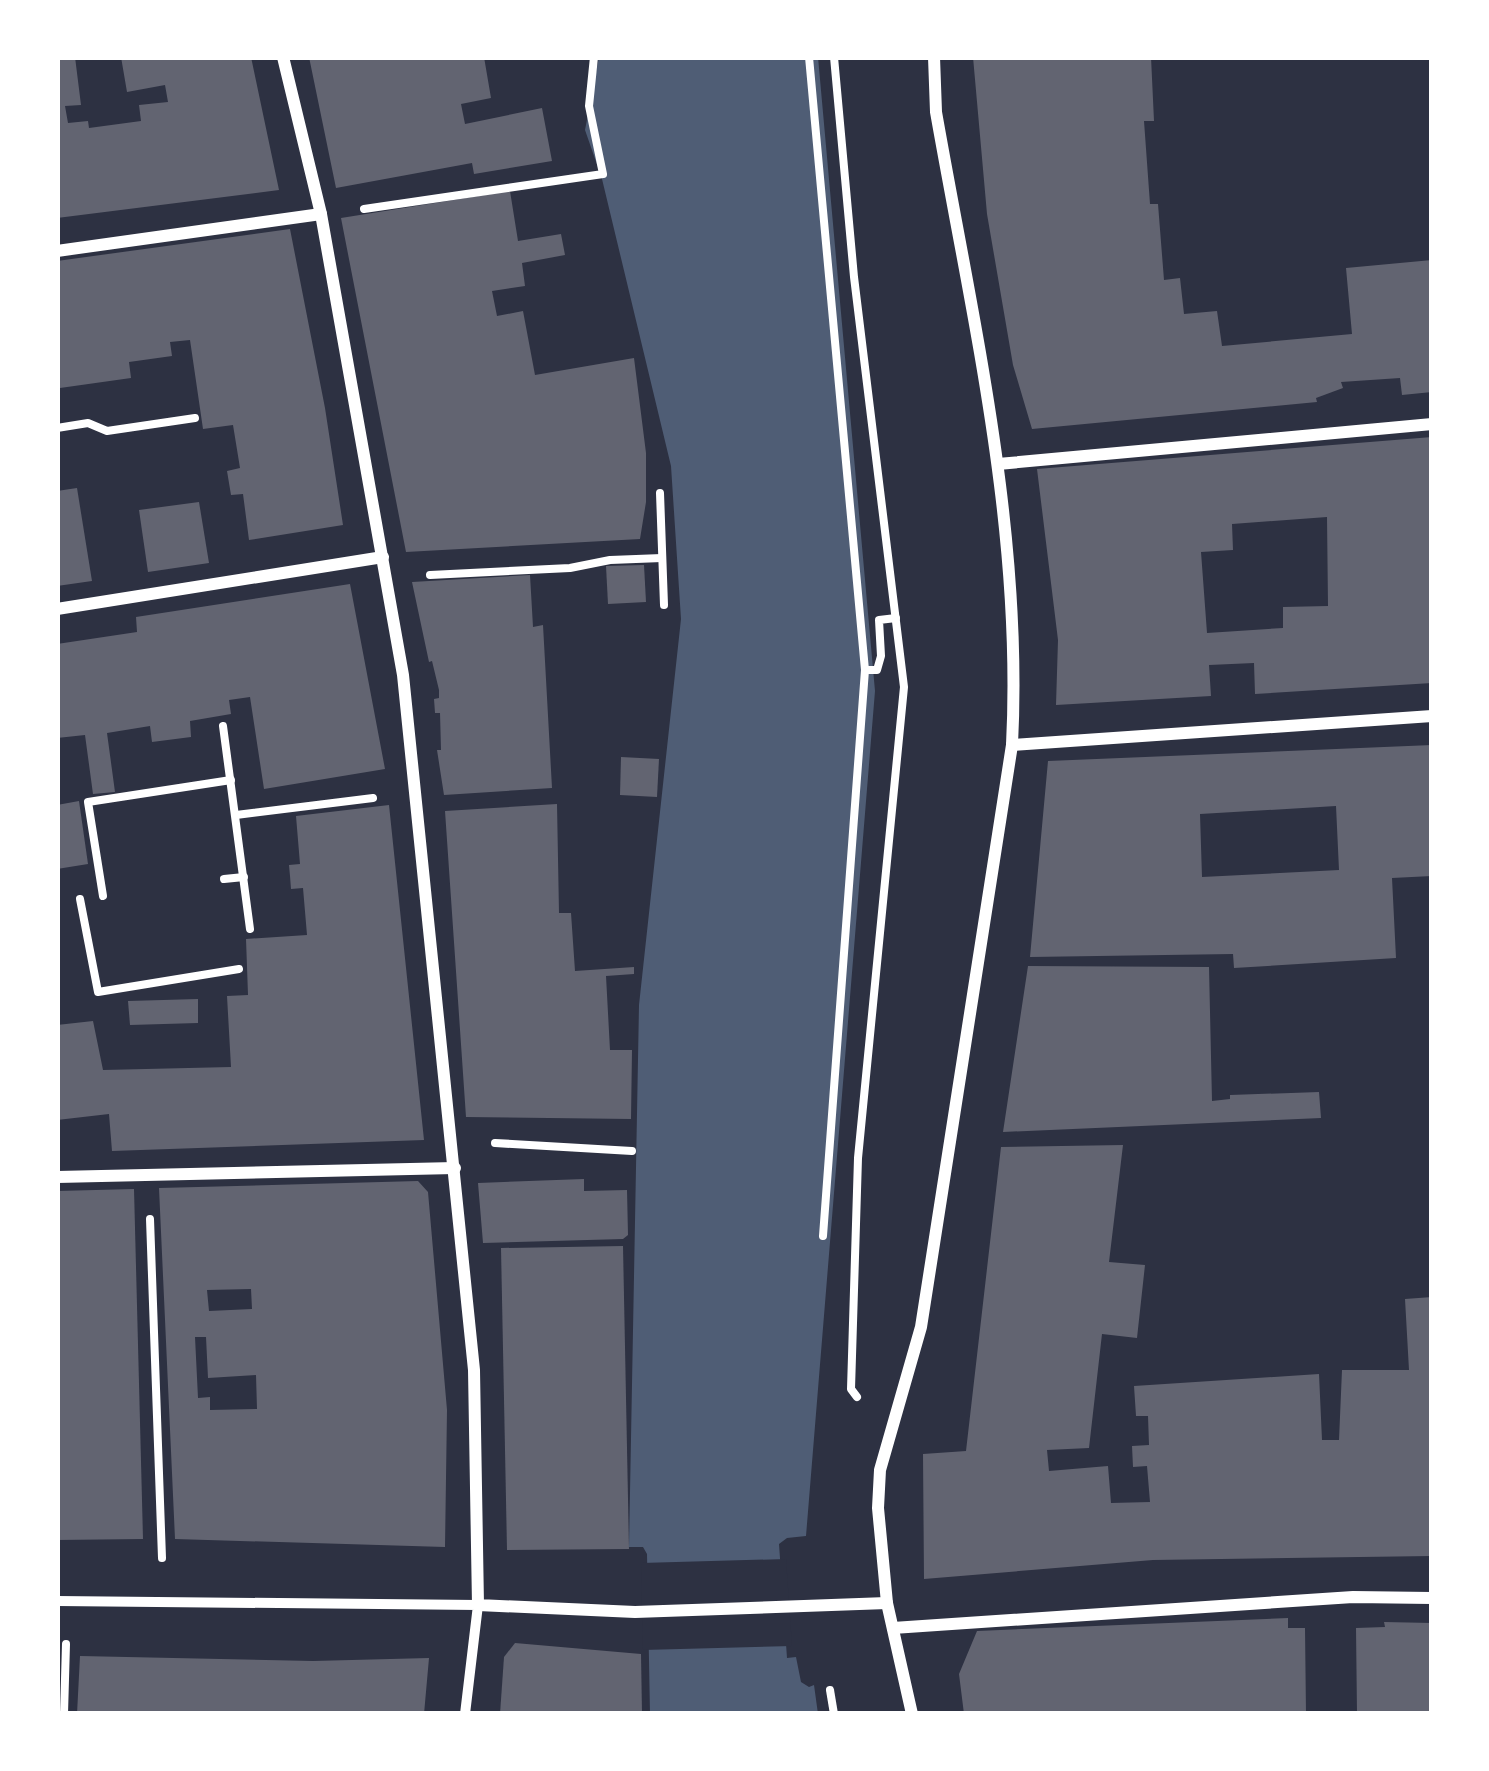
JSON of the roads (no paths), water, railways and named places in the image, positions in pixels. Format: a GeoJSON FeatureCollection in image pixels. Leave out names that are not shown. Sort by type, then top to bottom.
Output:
{"type":"FeatureCollection","features":[{"type":"Feature","properties":{"kind":"street"},"geometry":{"type":"LineString","coordinates":[[283,57],[321,214],[403,675],[474,1370],[478,1605],[465,1714]]}},
{"type":"Feature","properties":{"kind":"street"},"geometry":{"type":"LineString","coordinates":[[912,1714],[887,1604],[878,1508],[888,1436],[921,1327],[1012,745],[1016,668],[1013,593],[998,464],[936,112],[934,57]]}},
{"type":"Feature","properties":{"kind":"street"},"geometry":{"type":"LineString","coordinates":[[57,251],[321,214]]}},
{"type":"Feature","properties":{"kind":"street"},"geometry":{"type":"LineString","coordinates":[[998,464],[1432,424]]}},
{"type":"Feature","properties":{"kind":"street"},"geometry":{"type":"LineString","coordinates":[[57,609],[383,557]]}},
{"type":"Feature","properties":{"kind":"street"},"geometry":{"type":"LineString","coordinates":[[1012,745],[1432,716]]}},
{"type":"Feature","properties":{"kind":"street"},"geometry":{"type":"LineString","coordinates":[[57,1177],[455,1168]]}},
{"type":"Feature","properties":{"kind":"street"},"geometry":{"type":"LineString","coordinates":[[892,1628],[1353,1597],[1432,1598]]}},
{"type":"Feature","properties":{"kind":"street"},"geometry":{"type":"LineString","coordinates":[[62,1600],[478,1605],[635,1612],[887,1604]]}},
{"type":"Feature","properties":{"kind":"water"},"geometry":{"type":"Polygon","coordinates":[[[599,57],[818,57],[875,691],[806,1536],[779,1544],[787,1658],[796,1657],[801,1682],[814,1685],[818,1714],[650,1714],[647,1554],[643,1547],[629,1547],[639,1005],[681,619],[671,466],[602,179],[585,130],[599,57]]]}}]}
